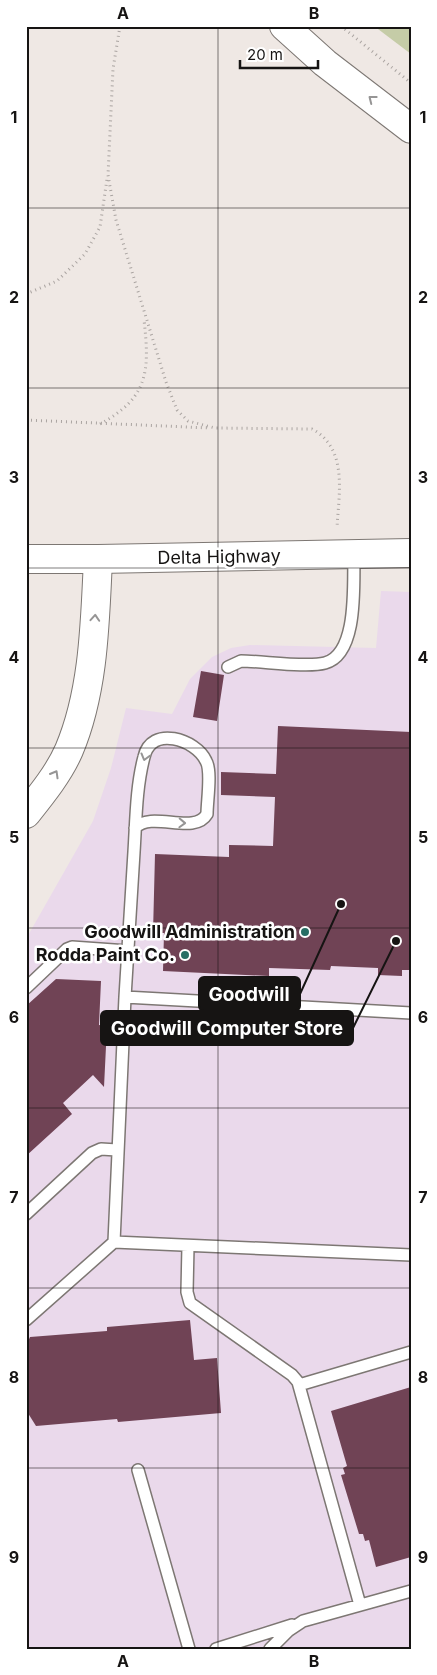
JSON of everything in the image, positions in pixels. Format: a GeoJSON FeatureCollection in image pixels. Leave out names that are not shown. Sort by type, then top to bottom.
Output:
{"type":"FeatureCollection","features":[{"type":"Feature","properties":{"kind":"main road"},"geometry":{"type":"LineString","coordinates":[[284,26],[326,63],[411,129]]}},
{"type":"Feature","properties":{"kind":"main road","name":"Delta Highway"},"geometry":{"type":"LineString","coordinates":[[26,559],[411,553]]}},
{"type":"Feature","properties":{"kind":"main road"},"geometry":{"type":"LineString","coordinates":[[26,814],[52,780],[69,750],[82,707],[94,632],[98,559]]}},
{"type":"Feature","properties":{"kind":"lane"},"geometry":{"type":"LineString","coordinates":[[228,667],[241,661],[325,663],[340,654],[350,629],[345,554]]}},
{"type":"Feature","properties":{"kind":"lane"},"geometry":{"type":"LineString","coordinates":[[114,1242],[125,997],[136,828],[144,757],[149,746],[159,740],[172,737],[197,748],[208,764],[207,814],[205,817],[192,823],[144,822],[136,828]]}},
{"type":"Feature","properties":{"kind":"lane"},"geometry":{"type":"LineString","coordinates":[[26,988],[67,949],[72,947],[128,951]]}},
{"type":"Feature","properties":{"kind":"lane"},"geometry":{"type":"LineString","coordinates":[[125,997],[411,1013]]}},
{"type":"Feature","properties":{"kind":"lane"},"geometry":{"type":"LineString","coordinates":[[26,1214],[92,1153],[101,1149],[117,1150]]}},
{"type":"Feature","properties":{"kind":"lane"},"geometry":{"type":"LineString","coordinates":[[26,1320],[114,1242],[411,1255]]}},
{"type":"Feature","properties":{"kind":"lane"},"geometry":{"type":"LineString","coordinates":[[188,1246],[186,1292],[190,1303],[292,1374],[299,1385],[360,1605]]}},
{"type":"Feature","properties":{"kind":"lane"},"geometry":{"type":"LineString","coordinates":[[299,1385],[411,1352]]}},
{"type":"Feature","properties":{"kind":"lane"},"geometry":{"type":"LineString","coordinates":[[138,1470],[189,1649]]}},
{"type":"Feature","properties":{"kind":"lane"},"geometry":{"type":"LineString","coordinates":[[216,1649],[411,1591]]}},
{"type":"Feature","properties":{"kind":"lane"},"geometry":{"type":"LineString","coordinates":[[270,1649],[288,1631],[304,1622]]}},
{"type":"Feature","properties":{"kind":"path"},"geometry":{"type":"LineString","coordinates":[[26,294],[57,281],[86,254],[100,227],[108,175],[113,69],[120,26]]}},
{"type":"Feature","properties":{"kind":"path"},"geometry":{"type":"LineString","coordinates":[[341,26],[411,83]]}},
{"type":"Feature","properties":{"kind":"path"},"geometry":{"type":"LineString","coordinates":[[108,175],[116,220],[177,410],[188,420],[216,428]]}},
{"type":"Feature","properties":{"kind":"path"},"geometry":{"type":"LineString","coordinates":[[99,424],[120,413],[136,395],[144,380],[146,353],[144,312]]}},
{"type":"Feature","properties":{"kind":"path"},"geometry":{"type":"LineString","coordinates":[[26,420],[312,430],[324,436],[333,447],[339,464],[345,554]]}},
{"type":"Feature","properties":{"kind":"shaded area"},"geometry":{"type":"Polygon","coordinates":[[[381,591],[411,592],[411,1649],[26,1649],[26,939],[93,821],[111,768],[126,708],[172,714],[190,679],[212,657],[231,648],[250,645],[376,648],[381,591]]]}},
{"type":"Feature","properties":{"kind":"green space"},"geometry":{"type":"Polygon","coordinates":[[[374,26],[411,26],[411,54],[374,26]]]}},
{"type":"Feature","properties":{"kind":"building"},"geometry":{"type":"Polygon","coordinates":[[[201,671],[224,675],[217,721],[193,717],[201,671]]]}},
{"type":"Feature","properties":{"kind":"building"},"geometry":{"type":"Polygon","coordinates":[[[278,726],[411,732],[411,970],[402,970],[402,976],[378,975],[378,968],[331,966],[330,970],[269,968],[269,976],[163,971],[164,933],[153,933],[155,854],[229,857],[229,845],[273,846],[275,797],[221,795],[221,772],[276,774],[278,726]]]}},
{"type":"Feature","properties":{"kind":"building"},"geometry":{"type":"Polygon","coordinates":[[[56,979],[101,981],[99,1025],[107,1026],[104,1087],[93,1075],[63,1103],[72,1114],[26,1156],[26,1006],[56,979]]]}},
{"type":"Feature","properties":{"kind":"building"},"geometry":{"type":"Polygon","coordinates":[[[190,1320],[194,1360],[217,1358],[221,1413],[118,1422],[117,1419],[36,1426],[26,1410],[26,1346],[30,1337],[107,1331],[107,1327],[190,1320]]]}},
{"type":"Feature","properties":{"kind":"building"},"geometry":{"type":"Polygon","coordinates":[[[411,1387],[411,1557],[376,1567],[369,1540],[365,1541],[363,1534],[359,1534],[341,1475],[345,1474],[343,1468],[347,1466],[331,1411],[411,1387]]]}},
{"type":"Feature","properties":{"kind":"place","name":"Goodwill"},"geometry":{"type":"Point","coordinates":[341,904]}},
{"type":"Feature","properties":{"kind":"place","name":"Goodwill Administration"},"geometry":{"type":"Point","coordinates":[305,932]}},
{"type":"Feature","properties":{"kind":"place","name":"Goodwill Computer Store"},"geometry":{"type":"Point","coordinates":[396,941]}},
{"type":"Feature","properties":{"kind":"place","name":"Rodda Paint Co."},"geometry":{"type":"Point","coordinates":[185,955]}}]}
